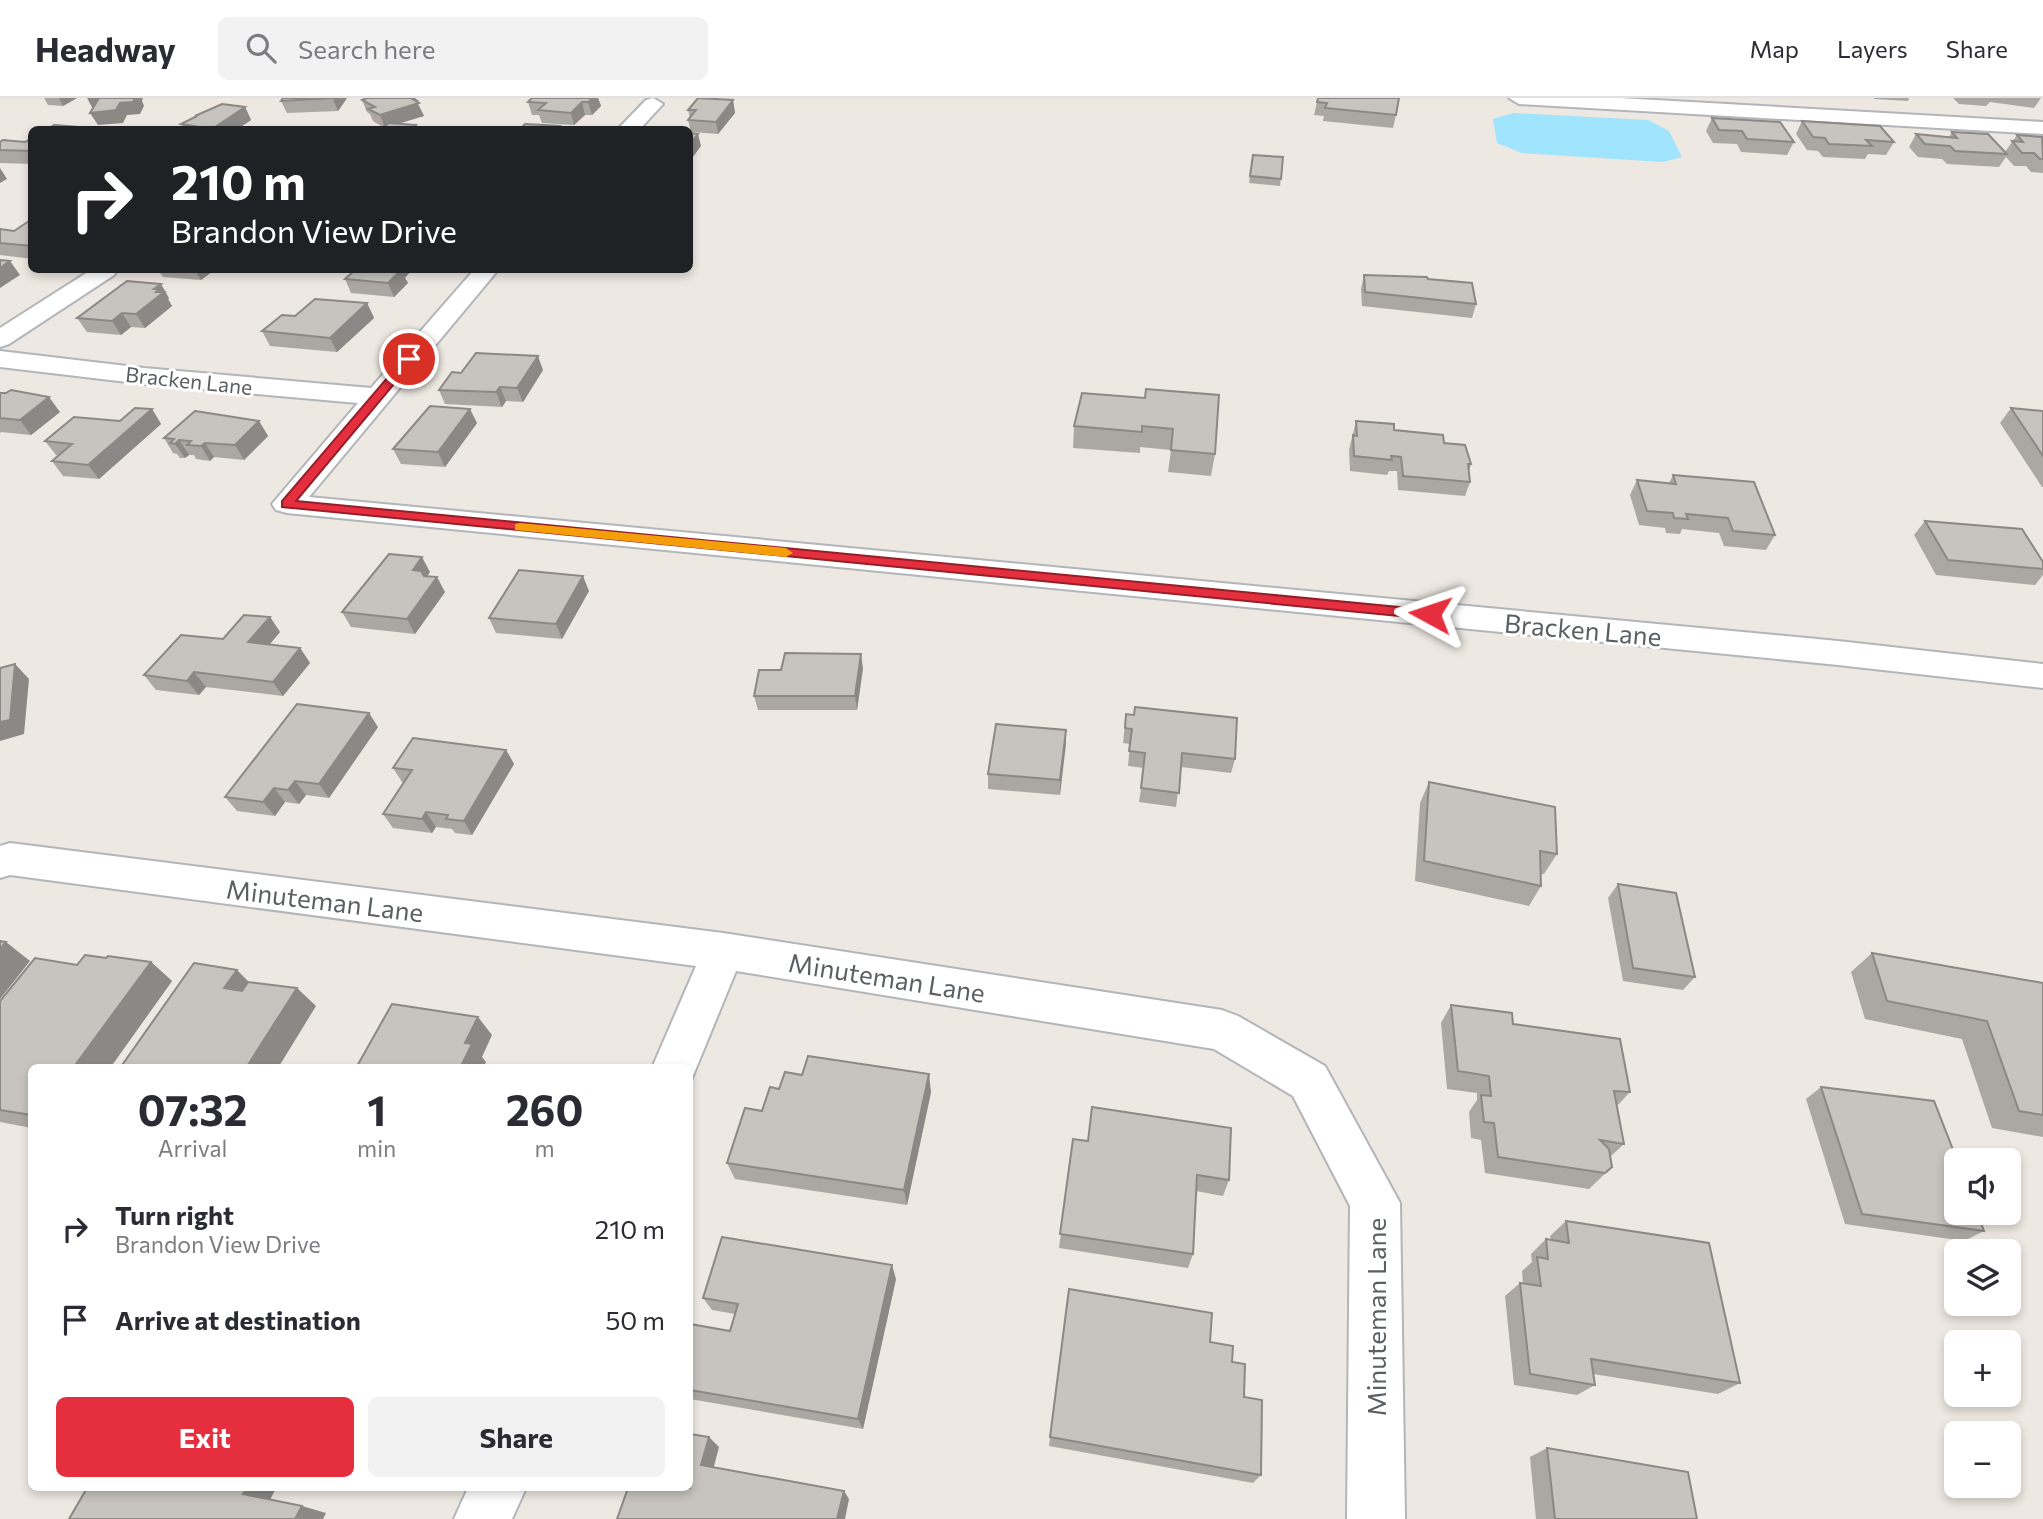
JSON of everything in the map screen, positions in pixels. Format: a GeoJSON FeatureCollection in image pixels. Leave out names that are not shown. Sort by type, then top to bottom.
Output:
{"type":"FeatureCollection","features":[{"type":"Feature","properties":{"kind":"street"},"geometry":{"type":"LineString","coordinates":[[1518,98],[1643,101],[2043,128]]}},
{"type":"Feature","properties":{"kind":"street"},"geometry":{"type":"LineString","coordinates":[[632,126],[653,104]]}},
{"type":"Feature","properties":{"kind":"street"},"geometry":{"type":"LineString","coordinates":[[0,339],[101,273]]}},
{"type":"Feature","properties":{"kind":"street"},"geometry":{"type":"LineString","coordinates":[[377,397],[483,273]]}},
{"type":"Feature","properties":{"kind":"street","name":"Bracken Lane"},"geometry":{"type":"LineString","coordinates":[[0,359],[185,380],[377,397]]}},
{"type":"Feature","properties":{"kind":"street","name":"Bracken Lane"},"geometry":{"type":"LineString","coordinates":[[377,397],[287,504],[1838,653],[2043,676]]}},
{"type":"Feature","properties":{"kind":"street","name":"Minuteman Lane"},"geometry":{"type":"LineString","coordinates":[[0,862],[10,859],[723,951],[1222,1030],[1309,1081],[1375,1203],[1376,1519]]}},
{"type":"Feature","properties":{"kind":"street"},"geometry":{"type":"LineString","coordinates":[[677,1064],[723,951]]}},
{"type":"Feature","properties":{"kind":"street"},"geometry":{"type":"LineString","coordinates":[[483,1519],[496,1491]]}},
{"type":"Feature","properties":{"kind":"water"},"geometry":{"type":"Polygon","coordinates":[[[1513,113],[1648,120],[1669,131],[1682,157],[1663,162],[1522,153],[1497,143],[1493,119],[1513,113]]]}},
{"type":"Feature","properties":{"kind":"building"},"geometry":{"type":"Polygon","coordinates":[[[99,98],[135,98],[133,102],[120,103],[116,110],[90,113],[99,98]]]}},
{"type":"Feature","properties":{"kind":"building"},"geometry":{"type":"Polygon","coordinates":[[[283,98],[333,98],[281,101],[283,98]]]}},
{"type":"Feature","properties":{"kind":"building"},"geometry":{"type":"Polygon","coordinates":[[[413,98],[419,103],[380,115],[368,109],[375,107],[362,100],[413,98]]]}},
{"type":"Feature","properties":{"kind":"building"},"geometry":{"type":"Polygon","coordinates":[[[532,98],[593,98],[582,102],[571,113],[538,110],[546,103],[528,102],[532,98]]]}},
{"type":"Feature","properties":{"kind":"building"},"geometry":{"type":"Polygon","coordinates":[[[698,98],[733,100],[716,122],[688,120],[696,110],[688,110],[698,98]]]}},
{"type":"Feature","properties":{"kind":"building"},"geometry":{"type":"Polygon","coordinates":[[[1318,98],[1399,98],[1396,115],[1325,108],[1327,103],[1317,102],[1318,98]]]}},
{"type":"Feature","properties":{"kind":"building"},"geometry":{"type":"Polygon","coordinates":[[[222,104],[245,107],[216,126],[181,124],[222,104]]]}},
{"type":"Feature","properties":{"kind":"building"},"geometry":{"type":"Polygon","coordinates":[[[1712,118],[1780,122],[1794,142],[1747,139],[1742,131],[1719,130],[1712,118]]]}},
{"type":"Feature","properties":{"kind":"building"},"geometry":{"type":"Polygon","coordinates":[[[1802,121],[1880,126],[1894,142],[1866,140],[1872,146],[1829,144],[1825,138],[1813,137],[1802,121]]]}},
{"type":"Feature","properties":{"kind":"building"},"geometry":{"type":"Polygon","coordinates":[[[389,123],[416,125],[415,126],[385,126],[389,123]]]}},
{"type":"Feature","properties":{"kind":"building"},"geometry":{"type":"Polygon","coordinates":[[[525,124],[560,126],[523,126],[525,124]]]}},
{"type":"Feature","properties":{"kind":"building"},"geometry":{"type":"Polygon","coordinates":[[[1952,132],[1988,134],[2007,154],[1955,151],[1950,146],[1925,144],[1916,134],[1957,138],[1952,132]]]}},
{"type":"Feature","properties":{"kind":"building"},"geometry":{"type":"Polygon","coordinates":[[[2017,135],[2042,137],[2043,159],[2034,153],[2022,153],[2012,141],[2023,142],[2017,135]]]}},
{"type":"Feature","properties":{"kind":"building"},"geometry":{"type":"Polygon","coordinates":[[[3,140],[28,140],[28,151],[0,150],[0,142],[3,140]]]}},
{"type":"Feature","properties":{"kind":"building"},"geometry":{"type":"Polygon","coordinates":[[[1253,155],[1283,157],[1281,179],[1250,176],[1253,155]]]}},
{"type":"Feature","properties":{"kind":"building"},"geometry":{"type":"Polygon","coordinates":[[[28,222],[28,246],[0,243],[0,229],[14,231],[28,222]]]}},
{"type":"Feature","properties":{"kind":"building"},"geometry":{"type":"Polygon","coordinates":[[[0,260],[10,261],[0,268],[0,260]]]}},
{"type":"Feature","properties":{"kind":"building"},"geometry":{"type":"Polygon","coordinates":[[[352,273],[398,273],[388,283],[345,279],[352,273]]]}},
{"type":"Feature","properties":{"kind":"building"},"geometry":{"type":"Polygon","coordinates":[[[1364,275],[1427,277],[1472,283],[1476,304],[1365,292],[1364,275]]]}},
{"type":"Feature","properties":{"kind":"building"},"geometry":{"type":"Polygon","coordinates":[[[127,281],[161,284],[154,289],[159,289],[156,292],[164,292],[136,314],[122,313],[112,321],[77,318],[127,281]]]}},
{"type":"Feature","properties":{"kind":"building"},"geometry":{"type":"Polygon","coordinates":[[[315,299],[367,303],[330,338],[262,331],[282,315],[295,316],[315,299]]]}},
{"type":"Feature","properties":{"kind":"building"},"geometry":{"type":"Polygon","coordinates":[[[476,353],[538,356],[517,388],[500,387],[496,392],[439,390],[452,372],[461,373],[476,353]]]}},
{"type":"Feature","properties":{"kind":"building"},"geometry":{"type":"Polygon","coordinates":[[[1146,389],[1219,395],[1215,454],[1171,450],[1173,429],[1142,426],[1142,432],[1074,426],[1082,393],[1145,398],[1146,389]]]}},
{"type":"Feature","properties":{"kind":"building"},"geometry":{"type":"Polygon","coordinates":[[[11,390],[49,397],[20,420],[0,418],[0,393],[11,390]]]}},
{"type":"Feature","properties":{"kind":"building"},"geometry":{"type":"Polygon","coordinates":[[[430,406],[470,409],[438,452],[393,449],[430,406]]]}},
{"type":"Feature","properties":{"kind":"building"},"geometry":{"type":"Polygon","coordinates":[[[135,408],[152,409],[88,465],[52,461],[72,444],[45,441],[74,417],[120,421],[135,408]]]}},
{"type":"Feature","properties":{"kind":"building"},"geometry":{"type":"Polygon","coordinates":[[[2011,408],[2043,411],[2043,456],[2011,408]]]}},
{"type":"Feature","properties":{"kind":"building"},"geometry":{"type":"Polygon","coordinates":[[[195,411],[259,421],[235,445],[187,445],[191,441],[179,440],[175,444],[170,443],[174,439],[164,438],[195,411]]]}},
{"type":"Feature","properties":{"kind":"building"},"geometry":{"type":"Polygon","coordinates":[[[1356,421],[1394,424],[1394,430],[1443,435],[1444,443],[1465,445],[1471,464],[1468,464],[1470,482],[1403,476],[1401,457],[1391,456],[1392,460],[1354,456],[1353,435],[1357,436],[1356,421]]]}},
{"type":"Feature","properties":{"kind":"building"},"geometry":{"type":"Polygon","coordinates":[[[1673,475],[1754,482],[1775,535],[1733,531],[1728,518],[1686,514],[1688,519],[1674,518],[1673,513],[1647,511],[1637,480],[1676,484],[1673,475]]]}},
{"type":"Feature","properties":{"kind":"building"},"geometry":{"type":"Polygon","coordinates":[[[1925,521],[2022,529],[2043,562],[2043,569],[1948,560],[1925,521]]]}},
{"type":"Feature","properties":{"kind":"building"},"geometry":{"type":"Polygon","coordinates":[[[389,554],[422,557],[413,570],[421,571],[424,576],[437,577],[407,619],[342,612],[389,554]]]}},
{"type":"Feature","properties":{"kind":"building"},"geometry":{"type":"Polygon","coordinates":[[[519,570],[583,576],[556,624],[489,618],[519,570]]]}},
{"type":"Feature","properties":{"kind":"building"},"geometry":{"type":"Polygon","coordinates":[[[244,615],[270,617],[248,642],[300,648],[273,682],[194,672],[187,681],[144,675],[181,635],[223,639],[244,615]]]}},
{"type":"Feature","properties":{"kind":"building"},"geometry":{"type":"Polygon","coordinates":[[[785,653],[861,654],[855,696],[754,696],[759,670],[781,670],[785,653]]]}},
{"type":"Feature","properties":{"kind":"building"},"geometry":{"type":"Polygon","coordinates":[[[15,664],[10,720],[0,722],[0,668],[15,664]]]}},
{"type":"Feature","properties":{"kind":"building"},"geometry":{"type":"Polygon","coordinates":[[[297,704],[369,713],[319,784],[295,781],[288,790],[274,788],[263,802],[225,797],[297,704]]]}},
{"type":"Feature","properties":{"kind":"building"},"geometry":{"type":"Polygon","coordinates":[[[1135,707],[1237,718],[1235,759],[1182,753],[1179,793],[1141,788],[1145,753],[1129,751],[1132,729],[1125,728],[1126,714],[1134,715],[1135,707]]]}},
{"type":"Feature","properties":{"kind":"building"},"geometry":{"type":"Polygon","coordinates":[[[996,724],[1066,730],[1060,780],[988,774],[996,724]]]}},
{"type":"Feature","properties":{"kind":"building"},"geometry":{"type":"Polygon","coordinates":[[[413,738],[506,750],[464,821],[446,819],[448,815],[426,812],[422,819],[383,814],[412,770],[393,768],[413,738]]]}},
{"type":"Feature","properties":{"kind":"building"},"geometry":{"type":"Polygon","coordinates":[[[1429,782],[1555,807],[1557,854],[1540,851],[1541,886],[1424,861],[1429,782]]]}},
{"type":"Feature","properties":{"kind":"building"},"geometry":{"type":"Polygon","coordinates":[[[1618,884],[1676,893],[1695,977],[1633,968],[1618,884]]]}},
{"type":"Feature","properties":{"kind":"building"},"geometry":{"type":"Polygon","coordinates":[[[1872,953],[2043,983],[2043,1115],[2019,1111],[1987,1021],[1887,1001],[1872,953]]]}},
{"type":"Feature","properties":{"kind":"building"},"geometry":{"type":"Polygon","coordinates":[[[85,955],[151,962],[76,1064],[28,1064],[28,1114],[0,1110],[0,1001],[35,958],[77,965],[85,955]]]}},
{"type":"Feature","properties":{"kind":"building"},"geometry":{"type":"Polygon","coordinates":[[[194,963],[237,970],[224,988],[242,991],[248,982],[297,988],[249,1064],[123,1064],[194,963]]]}},
{"type":"Feature","properties":{"kind":"building"},"geometry":{"type":"Polygon","coordinates":[[[392,1004],[478,1017],[465,1043],[472,1044],[462,1064],[358,1064],[392,1004]]]}},
{"type":"Feature","properties":{"kind":"building"},"geometry":{"type":"Polygon","coordinates":[[[1451,1005],[1512,1013],[1513,1024],[1620,1039],[1630,1092],[1614,1091],[1624,1144],[1600,1140],[1609,1149],[1612,1167],[1605,1173],[1498,1157],[1494,1123],[1484,1122],[1481,1095],[1491,1096],[1489,1076],[1458,1071],[1451,1005]]]}},
{"type":"Feature","properties":{"kind":"building"},"geometry":{"type":"Polygon","coordinates":[[[808,1056],[929,1074],[904,1190],[727,1163],[745,1108],[762,1111],[770,1087],[779,1089],[785,1072],[802,1075],[808,1056]]]}},
{"type":"Feature","properties":{"kind":"building"},"geometry":{"type":"Polygon","coordinates":[[[1821,1087],[1934,1101],[1952,1148],[1944,1148],[1944,1225],[1982,1225],[1984,1231],[1862,1214],[1821,1087]]]}},
{"type":"Feature","properties":{"kind":"building"},"geometry":{"type":"Polygon","coordinates":[[[1092,1107],[1231,1128],[1229,1180],[1197,1175],[1193,1254],[1060,1234],[1073,1139],[1088,1141],[1092,1107]]]}},
{"type":"Feature","properties":{"kind":"building"},"geometry":{"type":"Polygon","coordinates":[[[1566,1221],[1709,1243],[1740,1383],[1591,1359],[1595,1385],[1530,1374],[1520,1283],[1541,1286],[1537,1257],[1548,1259],[1546,1239],[1569,1243],[1566,1221]]]}},
{"type":"Feature","properties":{"kind":"building"},"geometry":{"type":"Polygon","coordinates":[[[722,1237],[892,1265],[858,1419],[693,1391],[693,1325],[730,1331],[738,1304],[703,1298],[722,1237]]]}},
{"type":"Feature","properties":{"kind":"building"},"geometry":{"type":"Polygon","coordinates":[[[1069,1289],[1212,1313],[1210,1342],[1233,1346],[1232,1362],[1245,1364],[1244,1397],[1262,1400],[1261,1475],[1050,1437],[1069,1289]]]}},
{"type":"Feature","properties":{"kind":"building"},"geometry":{"type":"Polygon","coordinates":[[[693,1434],[709,1437],[701,1465],[844,1491],[837,1519],[617,1519],[627,1491],[693,1491],[693,1434]]]}},
{"type":"Feature","properties":{"kind":"building"},"geometry":{"type":"Polygon","coordinates":[[[1547,1448],[1688,1472],[1697,1519],[1555,1519],[1547,1448]]]}},
{"type":"Feature","properties":{"kind":"building"},"geometry":{"type":"Polygon","coordinates":[[[85,1491],[245,1491],[243,1494],[302,1506],[295,1519],[69,1519],[85,1491]]]}},
{"type":"Feature","properties":{"kind":"slow traffic"},"geometry":{"type":"LineString","coordinates":[[520,527],[786,553]]}},
{"type":"Feature","properties":{"kind":"route"},"geometry":{"type":"LineString","coordinates":[[409,359],[287,504],[1430,614]]}}]}
